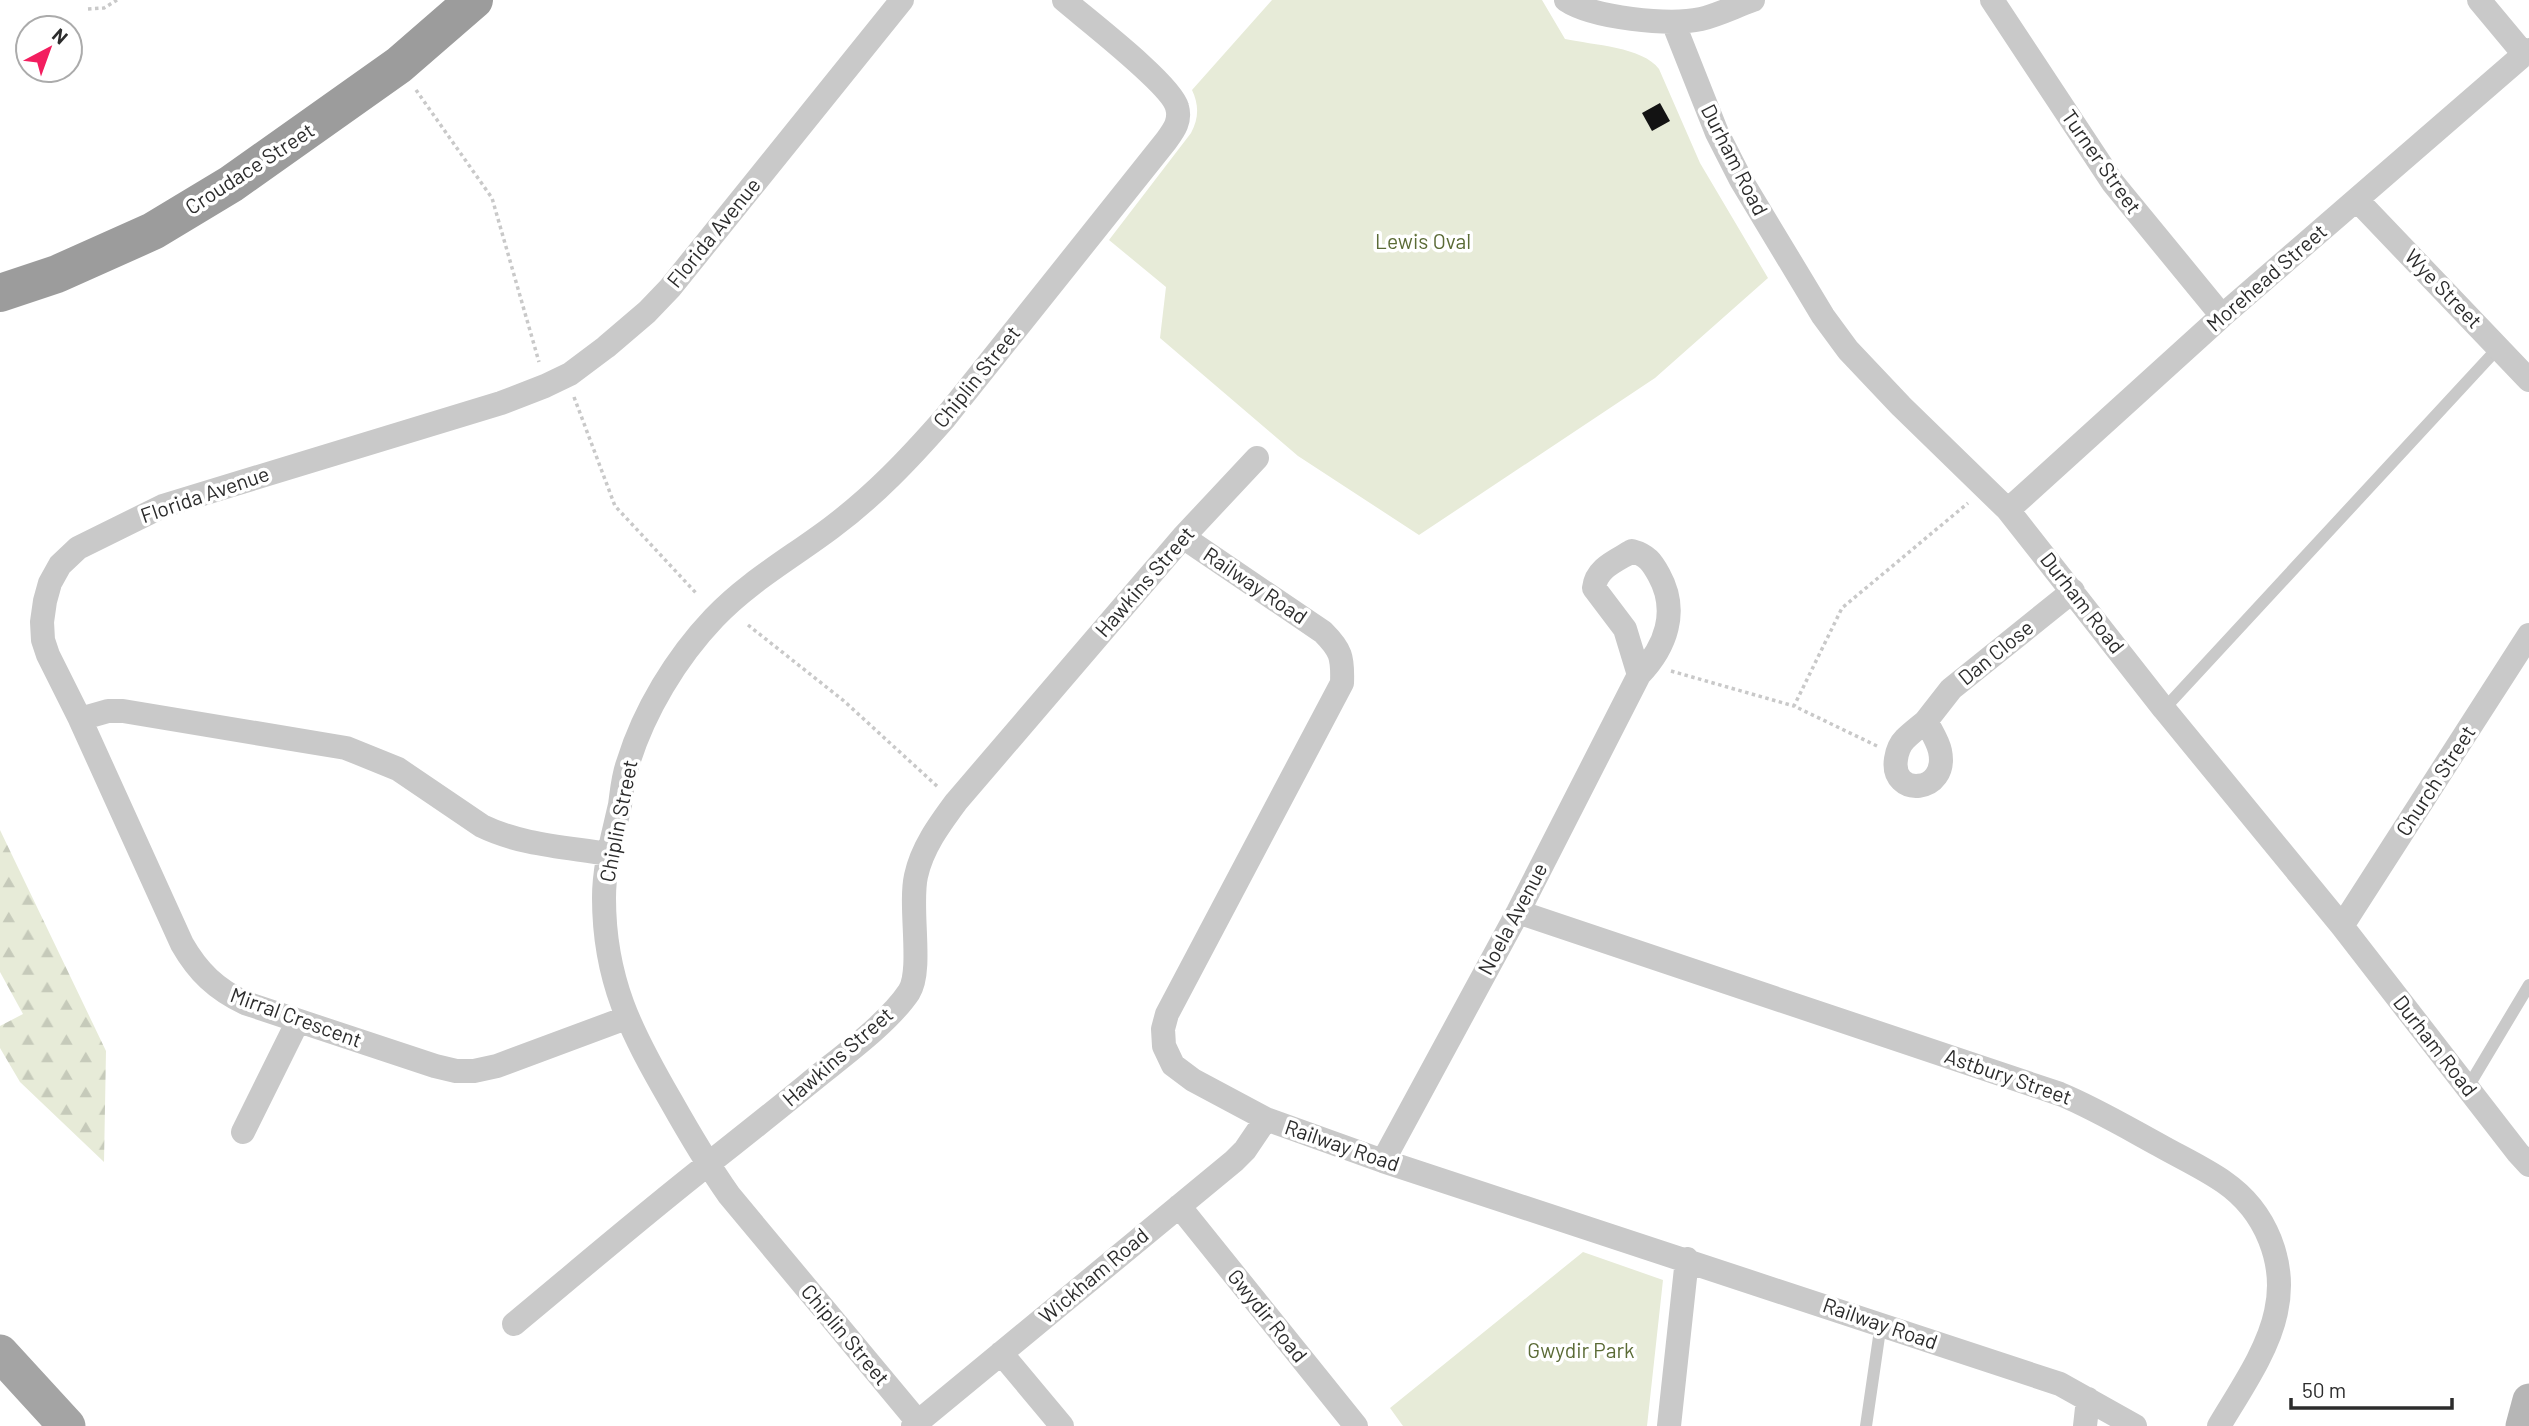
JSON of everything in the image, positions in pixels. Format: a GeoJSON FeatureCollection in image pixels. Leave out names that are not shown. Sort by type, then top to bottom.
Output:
{"type":"FeatureCollection","features":[{"type":"Feature","properties":{"kind":"highway","name":"Croudace Street"},"geometry":{"type":"LineString","coordinates":[[0,293],[57,274],[153,231],[231,184],[398,65],[474,0]]}},
{"type":"Feature","properties":{"kind":"main road"},"geometry":{"type":"LineString","coordinates":[[0,1353],[67,1426]]}},
{"type":"Feature","properties":{"kind":"main road"},"geometry":{"type":"LineString","coordinates":[[2522,1426],[2529,1400]]}},
{"type":"Feature","properties":{"kind":"street","name":"Florida Avenue"},"geometry":{"type":"LineString","coordinates":[[80,719],[48,655],[42,622],[50,583],[60,565],[78,548],[132,520],[194,495],[501,402],[570,373],[626,331],[670,288],[902,0]]}},
{"type":"Feature","properties":{"kind":"street","name":"Chiplin Street"},"geometry":{"type":"LineString","coordinates":[[915,1424],[729,1195],[639,1046],[626,1018],[608,959],[604,896],[608,854],[627,764],[641,729],[671,673],[712,620],[766,572],[830,529],[888,481],[945,418],[1174,131],[1178,123],[1177,106],[1163,85],[1064,0]]}},
{"type":"Feature","properties":{"kind":"street"},"geometry":{"type":"LineString","coordinates":[[1566,0],[1578,8],[1597,13],[1673,22],[1702,19],[1753,0]]}},
{"type":"Feature","properties":{"kind":"street","name":"Turner Street"},"geometry":{"type":"LineString","coordinates":[[1992,0],[2126,202],[2222,316]]}},
{"type":"Feature","properties":{"kind":"street"},"geometry":{"type":"LineString","coordinates":[[2479,0],[2527,52]]}},
{"type":"Feature","properties":{"kind":"street","name":"Durham Road"},"geometry":{"type":"LineString","coordinates":[[1673,22],[1717,133],[1741,180],[1823,316],[1848,350],[1873,378],[2008,510],[2164,709],[2342,926],[2529,1165]]}},
{"type":"Feature","properties":{"kind":"street","name":"Morehead Street"},"geometry":{"type":"LineString","coordinates":[[2008,510],[2222,316],[2527,52]]}},
{"type":"Feature","properties":{"kind":"street","name":"Wye Street"},"geometry":{"type":"LineString","coordinates":[[2357,200],[2529,380]]}},
{"type":"Feature","properties":{"kind":"street","name":"Hawkins Street"},"geometry":{"type":"LineString","coordinates":[[514,1324],[891,1014],[911,988],[914,976],[912,923],[916,877],[923,852],[938,827],[956,802],[1183,537],[1257,458]]}},
{"type":"Feature","properties":{"kind":"street","name":"Railway Road"},"geometry":{"type":"LineString","coordinates":[[1183,537],[1323,632],[1337,647],[1343,662],[1342,683],[1167,1014],[1163,1029],[1164,1046],[1173,1065],[1193,1080],[1266,1119],[1383,1161],[2060,1384],[2134,1426]]}},
{"type":"Feature","properties":{"kind":"street","name":"Dan Close"},"geometry":{"type":"LineString","coordinates":[[1926,721],[1951,690],[2073,591]]}},
{"type":"Feature","properties":{"kind":"street","name":"Church Street"},"geometry":{"type":"LineString","coordinates":[[2342,926],[2529,635]]}},
{"type":"Feature","properties":{"kind":"street","name":"Noela Avenue"},"geometry":{"type":"LineString","coordinates":[[1383,1161],[1518,912],[1639,675]]}},
{"type":"Feature","properties":{"kind":"street"},"geometry":{"type":"LineString","coordinates":[[80,719],[108,711],[123,711],[346,747],[398,769],[497,834],[608,854]]}},
{"type":"Feature","properties":{"kind":"street","name":"Mirral Crescent"},"geometry":{"type":"LineString","coordinates":[[80,719],[182,944],[192,962],[221,991],[245,1003],[435,1066],[474,1071],[498,1066],[626,1018]]}},
{"type":"Feature","properties":{"kind":"street","name":"Astbury Street"},"geometry":{"type":"LineString","coordinates":[[1518,912],[2060,1094],[2222,1181],[2247,1202],[2266,1229],[2276,1259],[2279,1281],[2276,1313],[2270,1334],[2219,1426]]}},
{"type":"Feature","properties":{"kind":"street"},"geometry":{"type":"LineString","coordinates":[[243,1132],[298,1021]]}},
{"type":"Feature","properties":{"kind":"street","name":"Wickham Road"},"geometry":{"type":"LineString","coordinates":[[915,1424],[1245,1150],[1266,1119]]}},
{"type":"Feature","properties":{"kind":"street","name":"Gwydir Road"},"geometry":{"type":"LineString","coordinates":[[1179,1206],[1356,1426]]}},
{"type":"Feature","properties":{"kind":"street"},"geometry":{"type":"LineString","coordinates":[[1668,1426],[1687,1259]]}},
{"type":"Feature","properties":{"kind":"street"},"geometry":{"type":"LineString","coordinates":[[1001,1353],[1062,1426]]}},
{"type":"Feature","properties":{"kind":"street"},"geometry":{"type":"LineString","coordinates":[[2085,1426],[2088,1399]]}},
{"type":"Feature","properties":{"kind":"lane"},"geometry":{"type":"LineString","coordinates":[[2164,709],[2499,347]]}},
{"type":"Feature","properties":{"kind":"lane"},"geometry":{"type":"LineString","coordinates":[[2468,1087],[2529,985]]}},
{"type":"Feature","properties":{"kind":"lane"},"geometry":{"type":"LineString","coordinates":[[1866,1426],[1881,1323]]}},
{"type":"Feature","properties":{"kind":"path"},"geometry":{"type":"LineString","coordinates":[[88,9],[104,8],[117,0]]}},
{"type":"Feature","properties":{"kind":"path"},"geometry":{"type":"LineString","coordinates":[[398,65],[492,198],[539,362]]}},
{"type":"Feature","properties":{"kind":"path"},"geometry":{"type":"LineString","coordinates":[[574,397],[615,506],[696,593]]}},
{"type":"Feature","properties":{"kind":"path"},"geometry":{"type":"LineString","coordinates":[[1794,706],[1842,608],[1968,503]]}},
{"type":"Feature","properties":{"kind":"path"},"geometry":{"type":"LineString","coordinates":[[748,625],[844,701],[938,786]]}},
{"type":"Feature","properties":{"kind":"path"},"geometry":{"type":"LineString","coordinates":[[1669,670],[1794,706],[1878,747]]}},
{"type":"Feature","properties":{"kind":"green space","name":"Lewis Oval"},"geometry":{"type":"Polygon","coordinates":[[[1272,0],[1542,0],[1565,39],[1603,45],[1642,56],[1659,69],[1700,163],[1768,278],[1655,378],[1419,535],[1298,456],[1160,338],[1166,287],[1109,240],[1191,133],[1197,112],[1192,90],[1272,0]]]}},
{"type":"Feature","properties":{"kind":"green space"},"geometry":{"type":"Polygon","coordinates":[[[0,830],[106,1051],[104,1162],[20,1082],[0,1048],[0,1026],[23,1014],[0,972],[0,830]]]}},
{"type":"Feature","properties":{"kind":"green space","name":"Gwydir Park"},"geometry":{"type":"Polygon","coordinates":[[[1583,1252],[1663,1280],[1647,1426],[1403,1426],[1390,1408],[1583,1252]]]}},
{"type":"Feature","properties":{"kind":"building"},"geometry":{"type":"Polygon","coordinates":[[[1660,103],[1670,121],[1652,131],[1642,113],[1660,103]]]}}]}
